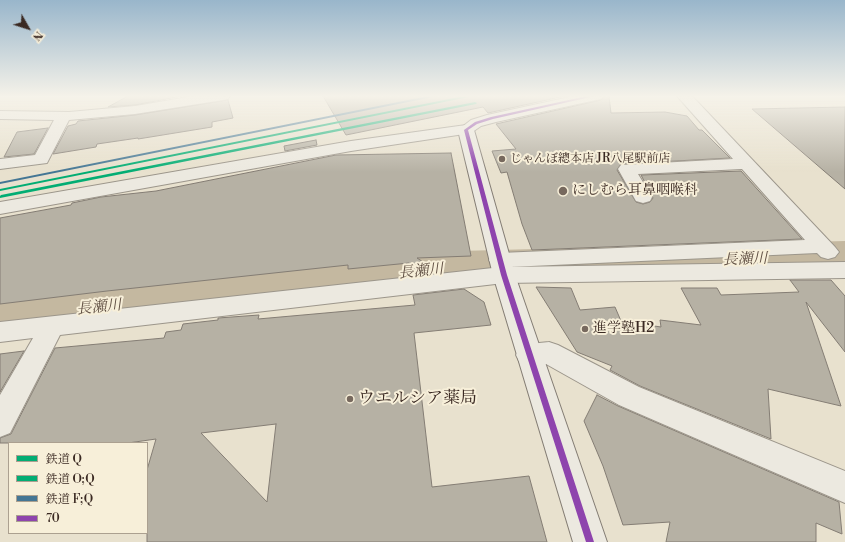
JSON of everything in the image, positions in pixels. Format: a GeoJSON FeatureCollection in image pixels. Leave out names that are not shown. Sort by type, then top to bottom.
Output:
{"type":"FeatureCollection","features":[{"type":"Feature","properties":{"kind":"street"},"geometry":{"type":"LineString","coordinates":[[0,164],[41,159],[61,121]]}},
{"type":"Feature","properties":{"kind":"street"},"geometry":{"type":"LineString","coordinates":[[0,208],[344,147],[466,130],[481,121]]}},
{"type":"Feature","properties":{"kind":"street"},"geometry":{"type":"LineString","coordinates":[[707,121],[837,262]]}},
{"type":"Feature","properties":{"kind":"street"},"geometry":{"type":"LineString","coordinates":[[466,130],[502,269],[590,542]]}},
{"type":"Feature","properties":{"kind":"street"},"geometry":{"type":"LineString","coordinates":[[643,197],[627,169],[745,164]]}},
{"type":"Feature","properties":{"kind":"street"},"geometry":{"type":"LineString","coordinates":[[502,269],[837,262]]}},
{"type":"Feature","properties":{"kind":"street"},"geometry":{"type":"LineString","coordinates":[[0,332],[502,269],[837,262]]}},
{"type":"Feature","properties":{"kind":"street"},"geometry":{"type":"LineString","coordinates":[[0,423],[52,326]]}},
{"type":"Feature","properties":{"kind":"street"},"geometry":{"type":"LineString","coordinates":[[529,355],[549,353],[629,396],[845,487]]}},
{"type":"Feature","properties":{"kind":"building"},"geometry":{"type":"Polygon","coordinates":[[[78,121],[216,121],[212,122],[212,127],[97,144],[96,147],[53,154],[68,126],[76,124],[78,121]]]}},
{"type":"Feature","properties":{"kind":"building"},"geometry":{"type":"Polygon","coordinates":[[[338,121],[413,121],[346,135],[338,121]]]}},
{"type":"Feature","properties":{"kind":"building"},"geometry":{"type":"Polygon","coordinates":[[[508,121],[692,121],[730,158],[621,164],[617,170],[636,202],[643,204],[650,202],[653,198],[641,175],[741,171],[802,239],[532,250],[522,224],[507,172],[501,173],[492,151],[516,149],[496,124],[508,121]]]}},
{"type":"Feature","properties":{"kind":"building"},"geometry":{"type":"Polygon","coordinates":[[[766,121],[845,121],[845,189],[766,121]]]}},
{"type":"Feature","properties":{"kind":"building"},"geometry":{"type":"Polygon","coordinates":[[[48,128],[34,154],[4,157],[17,132],[48,128]]]}},
{"type":"Feature","properties":{"kind":"building"},"geometry":{"type":"Polygon","coordinates":[[[316,140],[317,145],[285,151],[284,146],[316,140]]]}},
{"type":"Feature","properties":{"kind":"building"},"geometry":{"type":"Polygon","coordinates":[[[451,153],[471,256],[417,258],[439,272],[411,276],[409,263],[348,269],[348,265],[0,304],[0,218],[71,205],[72,203],[101,197],[156,191],[336,155],[451,153]]]}},
{"type":"Feature","properties":{"kind":"building"},"geometry":{"type":"Polygon","coordinates":[[[790,280],[831,280],[845,296],[845,352],[806,302],[841,406],[768,389],[771,439],[640,386],[610,370],[612,366],[577,352],[536,287],[571,288],[580,310],[615,307],[621,321],[661,327],[660,320],[701,325],[681,288],[717,288],[721,295],[799,292],[790,280]]]}},
{"type":"Feature","properties":{"kind":"building"},"geometry":{"type":"Polygon","coordinates":[[[464,289],[484,302],[491,325],[414,333],[432,487],[529,476],[547,542],[147,542],[148,467],[156,439],[135,442],[0,443],[0,438],[11,434],[55,348],[164,338],[166,332],[181,330],[183,324],[218,320],[218,318],[259,315],[258,319],[415,305],[413,295],[464,289]],[[276,424],[201,433],[267,502],[276,424]]]}},
{"type":"Feature","properties":{"kind":"building"},"geometry":{"type":"Polygon","coordinates":[[[24,351],[0,392],[0,354],[24,351]]]}},
{"type":"Feature","properties":{"kind":"building"},"geometry":{"type":"Polygon","coordinates":[[[597,395],[618,406],[839,502],[842,534],[816,523],[816,542],[666,542],[670,522],[623,525],[603,466],[584,421],[597,395]]]}},
{"type":"Feature","properties":{"kind":"waterway","name":"長瀬川"},"geometry":{"type":"LineString","coordinates":[[0,318],[459,268],[591,263],[845,257]]}},
{"type":"Feature","properties":{"kind":"rail line","name":"F;Q"},"geometry":{"type":"LineString","coordinates":[[0,183],[309,121]]}},
{"type":"Feature","properties":{"kind":"rail line","name":"Q"},"geometry":{"type":"LineString","coordinates":[[0,190],[345,121]]}},
{"type":"Feature","properties":{"kind":"rail line","name":"O;Q"},"geometry":{"type":"LineString","coordinates":[[1,197],[383,121]]}},
{"type":"Feature","properties":{"kind":"transit line","name":"70"},"geometry":{"type":"LineString","coordinates":[[466,130],[481,121]]}},
{"type":"Feature","properties":{"kind":"transit line","name":"70"},"geometry":{"type":"LineString","coordinates":[[466,130],[504,275],[590,542]]}},
{"type":"Feature","properties":{"kind":"place","name":"じゃんぼ總本店 JR八尾駅前店"},"geometry":{"type":"Point","coordinates":[502,159]}},
{"type":"Feature","properties":{"kind":"place","name":"にしむら耳鼻咽喉科"},"geometry":{"type":"Point","coordinates":[563,191]}},
{"type":"Feature","properties":{"kind":"place","name":"進学塾H2"},"geometry":{"type":"Point","coordinates":[585,329]}},
{"type":"Feature","properties":{"kind":"place","name":"ウエルシア薬局"},"geometry":{"type":"Point","coordinates":[350,399]}}]}
